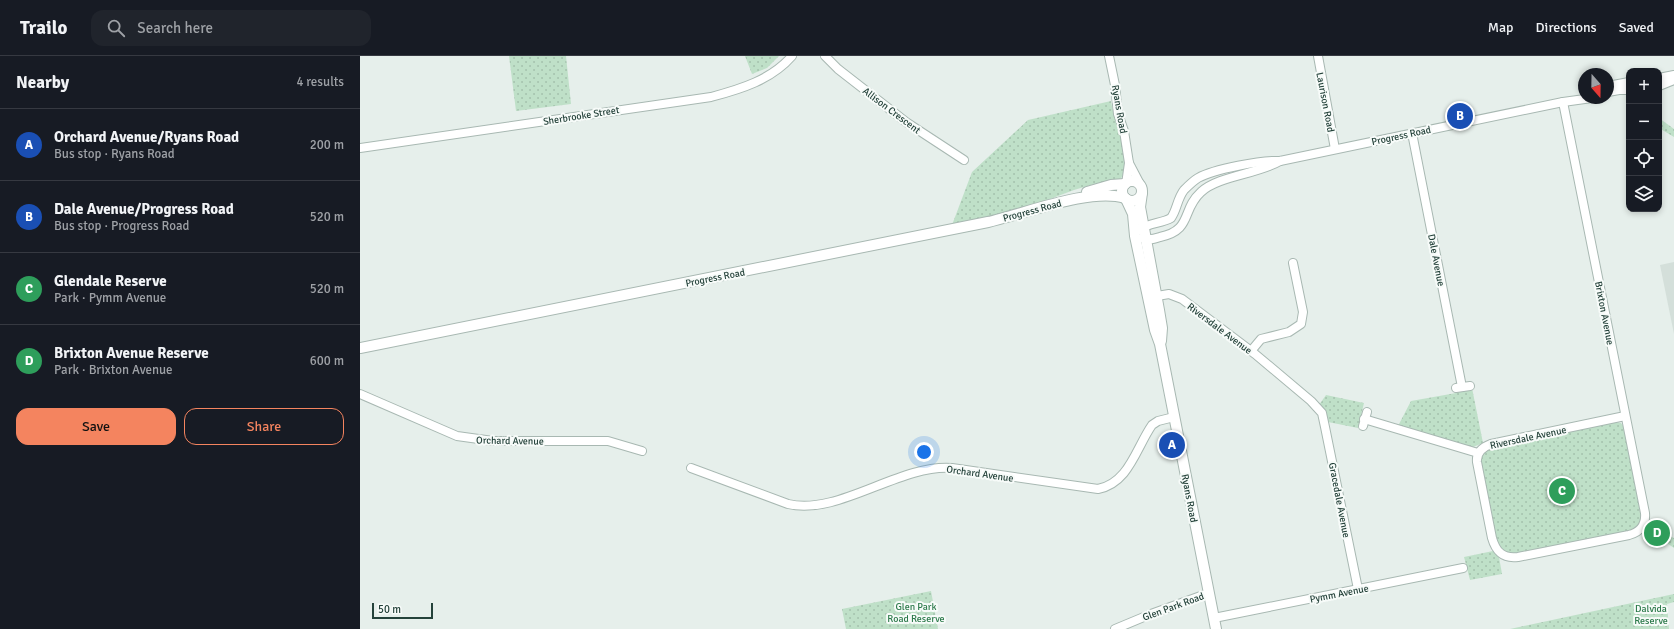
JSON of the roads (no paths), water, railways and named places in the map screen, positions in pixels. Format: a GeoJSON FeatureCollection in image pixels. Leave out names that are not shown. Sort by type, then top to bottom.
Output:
{"type":"FeatureCollection","features":[{"type":"Feature","properties":{"kind":"street","name":"Sherbrooke Street"},"geometry":{"type":"LineString","coordinates":[[360,148],[711,97],[765,78],[777,71],[792,56]]}},
{"type":"Feature","properties":{"kind":"street","name":"Allison Crescent"},"geometry":{"type":"LineString","coordinates":[[825,56],[838,69],[906,122],[964,160]]}},
{"type":"Feature","properties":{"kind":"street","name":"Ryans Road"},"geometry":{"type":"LineString","coordinates":[[1109,56],[1115,85],[1118,114],[1124,131],[1129,163],[1141,189],[1140,207],[1146,240],[1154,330],[1160,344],[1216,629]]}},
{"type":"Feature","properties":{"kind":"street","name":"Laurison Road"},"geometry":{"type":"LineString","coordinates":[[1318,56],[1335,149]]}},
{"type":"Feature","properties":{"kind":"street"},"geometry":{"type":"LineString","coordinates":[[1662,77],[1674,75]]}},
{"type":"Feature","properties":{"kind":"street"},"geometry":{"type":"LineString","coordinates":[[1662,85],[1674,80]]}},
{"type":"Feature","properties":{"kind":"street"},"geometry":{"type":"LineString","coordinates":[[1614,85],[1626,83]]}},
{"type":"Feature","properties":{"kind":"street"},"geometry":{"type":"LineString","coordinates":[[1614,91],[1626,90]]}},
{"type":"Feature","properties":{"kind":"street","name":"Progress Road"},"geometry":{"type":"LineString","coordinates":[[1566,101],[1578,96]]}},
{"type":"Feature","properties":{"kind":"street","name":"Progress Road"},"geometry":{"type":"LineString","coordinates":[[1144,226],[1171,218],[1180,196],[1187,186],[1198,178],[1214,172],[1264,161],[1280,161],[1578,100]]}},
{"type":"Feature","properties":{"kind":"street","name":"Brixton Avenue"},"geometry":{"type":"LineString","coordinates":[[1478,453],[1477,462],[1492,538],[1496,548],[1501,554],[1509,558],[1630,535],[1636,532],[1644,524],[1645,513],[1625,416],[1566,101]]}},
{"type":"Feature","properties":{"kind":"street","name":"Dale Avenue"},"geometry":{"type":"LineString","coordinates":[[1412,133],[1463,387]]}},
{"type":"Feature","properties":{"kind":"street","name":"Progress Road"},"geometry":{"type":"LineString","coordinates":[[1146,240],[1165,236],[1177,231],[1185,221],[1196,197],[1206,187],[1265,168],[1280,161]]}},
{"type":"Feature","properties":{"kind":"street","name":"Ryans Road"},"geometry":{"type":"LineString","coordinates":[[1126,184],[1129,163]]}},
{"type":"Feature","properties":{"kind":"street"},"geometry":{"type":"LineString","coordinates":[[1132,181],[1141,189],[1136,200],[1130,201],[1125,198],[1122,190],[1126,184],[1132,181]]}},
{"type":"Feature","properties":{"kind":"street","name":"Progress Road"},"geometry":{"type":"LineString","coordinates":[[360,348],[988,222],[1069,200],[1100,188],[1126,184]]}},
{"type":"Feature","properties":{"kind":"street","name":"Progress Road"},"geometry":{"type":"LineString","coordinates":[[1069,200],[1108,194],[1125,198]]}},
{"type":"Feature","properties":{"kind":"street","name":"Ryans Road"},"geometry":{"type":"LineString","coordinates":[[1125,198],[1133,214],[1135,236],[1152,297]]}},
{"type":"Feature","properties":{"kind":"street"},"geometry":{"type":"LineString","coordinates":[[1144,226],[1135,236],[1146,240]]}},
{"type":"Feature","properties":{"kind":"street"},"geometry":{"type":"LineString","coordinates":[[1251,351],[1261,339],[1289,332],[1301,324],[1303,312],[1293,264]]}},
{"type":"Feature","properties":{"kind":"street","name":"Riversdale Avenue"},"geometry":{"type":"LineString","coordinates":[[1152,297],[1169,294],[1182,299],[1251,351],[1321,411]]}},
{"type":"Feature","properties":{"kind":"street","name":"Orchard Avenue"},"geometry":{"type":"LineString","coordinates":[[360,394],[452,434],[469,439],[493,441],[608,441],[643,451]]}},
{"type":"Feature","properties":{"kind":"street","name":"Gracedale Avenue"},"geometry":{"type":"LineString","coordinates":[[1321,411],[1326,427],[1358,589]]}},
{"type":"Feature","properties":{"kind":"street","name":"Riversdale Avenue"},"geometry":{"type":"LineString","coordinates":[[1365,419],[1478,453],[1485,446],[1491,444],[1625,416]]}},
{"type":"Feature","properties":{"kind":"street","name":"Orchard Avenue"},"geometry":{"type":"LineString","coordinates":[[691,467],[788,504],[802,507],[826,503],[917,473],[938,468],[952,468],[1098,489],[1111,485],[1122,476],[1155,422],[1174,417]]}},
{"type":"Feature","properties":{"kind":"street","name":"Pymm Avenue"},"geometry":{"type":"LineString","coordinates":[[1214,618],[1463,568]]}},
{"type":"Feature","properties":{"kind":"street","name":"Glen Park Road"},"geometry":{"type":"LineString","coordinates":[[1115,629],[1209,593]]}},
{"type":"Feature","properties":{"kind":"place","name":"Dale Avenue/Progress Road"},"geometry":{"type":"Point","coordinates":[1460,116]}},
{"type":"Feature","properties":{"kind":"place","name":"Orchard Avenue/Ryans Road"},"geometry":{"type":"Point","coordinates":[1172,445]}},
{"type":"Feature","properties":{"kind":"place","name":"Glendale Reserve"},"geometry":{"type":"Point","coordinates":[1562,491]}},
{"type":"Feature","properties":{"kind":"place","name":"Brixton Avenue Reserve"},"geometry":{"type":"Point","coordinates":[1657,533]}},
{"type":"Feature","properties":{"kind":"park label","name":"Glen Park Road Reserve"},"geometry":{"type":"Point","coordinates":[916,612]}},
{"type":"Feature","properties":{"kind":"park label","name":"Dalvida Reserve"},"geometry":{"type":"Point","coordinates":[1651,614]}}]}
